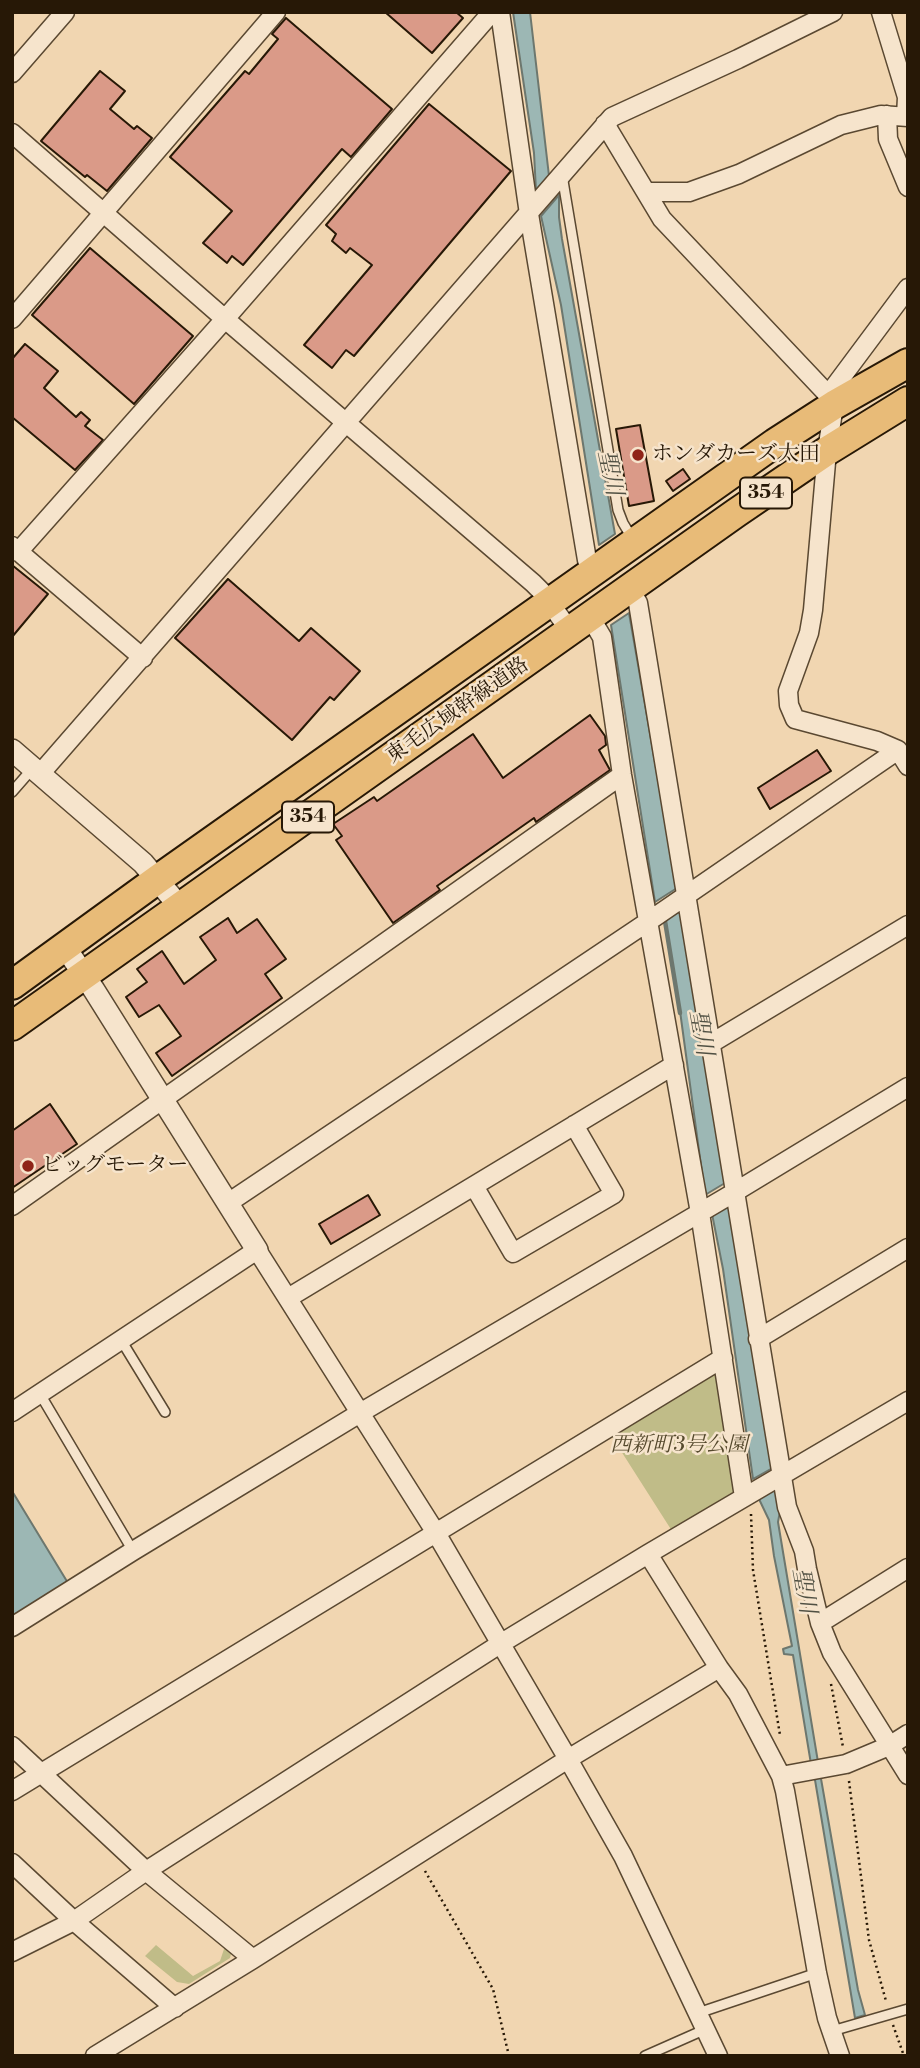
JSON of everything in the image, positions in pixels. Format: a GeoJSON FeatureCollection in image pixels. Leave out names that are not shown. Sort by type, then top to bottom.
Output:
{"type":"FeatureCollection","features":[{"type":"Feature","properties":{"kind":"highway","name":"東毛広域幹線道路"},"geometry":{"type":"LineString","coordinates":[[12,985],[775,443],[831,400],[908,363]]}},
{"type":"Feature","properties":{"kind":"highway","name":"東毛広域幹線道路"},"geometry":{"type":"LineString","coordinates":[[12,1026],[827,451],[908,401]]}},
{"type":"Feature","properties":{"kind":"street"},"geometry":{"type":"LineString","coordinates":[[12,73],[65,12]]}},
{"type":"Feature","properties":{"kind":"street"},"geometry":{"type":"LineString","coordinates":[[12,319],[276,12]]}},
{"type":"Feature","properties":{"kind":"street"},"geometry":{"type":"LineString","coordinates":[[143,658],[15,549],[225,319],[492,12]]}},
{"type":"Feature","properties":{"kind":"street"},"geometry":{"type":"LineString","coordinates":[[500,12],[587,560],[595,571]]}},
{"type":"Feature","properties":{"kind":"street"},"geometry":{"type":"LineString","coordinates":[[36,771],[143,658],[612,117],[833,12]]}},
{"type":"Feature","properties":{"kind":"street"},"geometry":{"type":"LineString","coordinates":[[646,192],[689,192],[739,174],[841,125],[881,115],[907,117],[907,97],[881,12]]}},
{"type":"Feature","properties":{"kind":"street"},"geometry":{"type":"LineString","coordinates":[[887,115],[888,139],[908,187]]}},
{"type":"Feature","properties":{"kind":"street"},"geometry":{"type":"LineString","coordinates":[[605,124],[662,219],[831,400]]}},
{"type":"Feature","properties":{"kind":"street"},"geometry":{"type":"LineString","coordinates":[[12,133],[533,583],[550,602],[588,619],[602,637],[622,775],[652,919],[674,1065],[703,1211],[723,1358],[751,1494]]}},
{"type":"Feature","properties":{"kind":"street"},"geometry":{"type":"LineString","coordinates":[[908,288],[831,400],[813,610],[788,691],[789,705],[795,719],[877,741],[898,750],[908,766]]}},
{"type":"Feature","properties":{"kind":"street"},"geometry":{"type":"LineString","coordinates":[[629,590],[638,603],[682,898],[710,1045],[779,1476],[787,1507],[804,1551],[820,1623],[832,1653],[908,1775]]}},
{"type":"Feature","properties":{"kind":"street"},"geometry":{"type":"LineString","coordinates":[[12,750],[143,863],[180,908]]}},
{"type":"Feature","properties":{"kind":"street"},"geometry":{"type":"LineString","coordinates":[[228,1203],[652,919],[898,750]]}},
{"type":"Feature","properties":{"kind":"street"},"geometry":{"type":"LineString","coordinates":[[12,1206],[622,775]]}},
{"type":"Feature","properties":{"kind":"street"},"geometry":{"type":"LineString","coordinates":[[710,1045],[908,925]]}},
{"type":"Feature","properties":{"kind":"street"},"geometry":{"type":"LineString","coordinates":[[65,947],[436,1533],[623,1856],[718,2056]]}},
{"type":"Feature","properties":{"kind":"street"},"geometry":{"type":"LineString","coordinates":[[288,1298],[674,1065]]}},
{"type":"Feature","properties":{"kind":"street"},"geometry":{"type":"LineString","coordinates":[[12,1627],[360,1413],[733,1194],[908,1087]]}},
{"type":"Feature","properties":{"kind":"street"},"geometry":{"type":"LineString","coordinates":[[474,1186],[513,1253],[614,1194],[574,1125]]}},
{"type":"Feature","properties":{"kind":"street"},"geometry":{"type":"LineString","coordinates":[[758,1339],[908,1248]]}},
{"type":"Feature","properties":{"kind":"street"},"geometry":{"type":"LineString","coordinates":[[12,1412],[257,1250]]}},
{"type":"Feature","properties":{"kind":"street"},"geometry":{"type":"LineString","coordinates":[[12,1791],[723,1358]]}},
{"type":"Feature","properties":{"kind":"street"},"geometry":{"type":"LineString","coordinates":[[12,1952],[74,1921],[146,1871],[500,1644],[908,1401]]}},
{"type":"Feature","properties":{"kind":"street"},"geometry":{"type":"LineString","coordinates":[[649,1553],[783,1770],[817,1973],[835,2030],[840,2056]]}},
{"type":"Feature","properties":{"kind":"street"},"geometry":{"type":"LineString","coordinates":[[820,1623],[908,1568]]}},
{"type":"Feature","properties":{"kind":"street"},"geometry":{"type":"LineString","coordinates":[[95,2056],[568,1759],[719,1668]]}},
{"type":"Feature","properties":{"kind":"street"},"geometry":{"type":"LineString","coordinates":[[783,1770],[842,1764],[889,1746],[908,1734]]}},
{"type":"Feature","properties":{"kind":"street"},"geometry":{"type":"LineString","coordinates":[[12,1746],[146,1871],[253,1959]]}},
{"type":"Feature","properties":{"kind":"street"},"geometry":{"type":"LineString","coordinates":[[12,1863],[74,1921],[175,2008]]}},
{"type":"Feature","properties":{"kind":"lane"},"geometry":{"type":"LineString","coordinates":[[558,178],[618,510],[629,547]]}},
{"type":"Feature","properties":{"kind":"lane"},"geometry":{"type":"LineString","coordinates":[[12,792],[36,771]]}},
{"type":"Feature","properties":{"kind":"lane"},"geometry":{"type":"LineString","coordinates":[[121,1340],[165,1412]]}},
{"type":"Feature","properties":{"kind":"lane"},"geometry":{"type":"LineString","coordinates":[[40,1394],[133,1551]]}},
{"type":"Feature","properties":{"kind":"lane"},"geometry":{"type":"LineString","coordinates":[[645,2056],[702,2021],[817,1973]]}},
{"type":"Feature","properties":{"kind":"lane"},"geometry":{"type":"LineString","coordinates":[[835,2030],[908,2009]]}},
{"type":"Feature","properties":{"kind":"path"},"geometry":{"type":"LineString","coordinates":[[751,1494],[752,1570],[783,1770]]}},
{"type":"Feature","properties":{"kind":"path"},"geometry":{"type":"LineString","coordinates":[[829,1674],[869,1940],[886,2015],[904,2056]]}},
{"type":"Feature","properties":{"kind":"path"},"geometry":{"type":"LineString","coordinates":[[416,1856],[493,1989],[509,2056]]}},
{"type":"Feature","properties":{"kind":"green space","name":"西新町3号公園"},"geometry":{"type":"Polygon","coordinates":[[[718,1361],[738,1491],[672,1531],[607,1429],[718,1361]]]}},
{"type":"Feature","properties":{"kind":"green space"},"geometry":{"type":"Polygon","coordinates":[[[226,1943],[233,1946],[230,1958],[189,1984],[177,1982],[145,1956],[156,1945],[193,1976],[220,1961],[226,1943]]]}},
{"type":"Feature","properties":{"kind":"water"},"geometry":{"type":"Polygon","coordinates":[[[513,12],[530,12],[549,176],[536,191],[534,153],[513,12]]]}},
{"type":"Feature","properties":{"kind":"water"},"geometry":{"type":"Polygon","coordinates":[[[559,195],[562,239],[615,534],[599,545],[561,305],[541,216],[559,195]]]}},
{"type":"Feature","properties":{"kind":"water"},"geometry":{"type":"Polygon","coordinates":[[[629,613],[677,888],[655,902],[611,625],[629,613]]]}},
{"type":"Feature","properties":{"kind":"water"},"geometry":{"type":"Polygon","coordinates":[[[681,908],[725,1183],[705,1195],[665,919],[681,908]]]}},
{"type":"Feature","properties":{"kind":"water"},"geometry":{"type":"Polygon","coordinates":[[[731,1202],[776,1466],[753,1479],[723,1269],[712,1214],[731,1202]]]}},
{"type":"Feature","properties":{"kind":"water"},"geometry":{"type":"Polygon","coordinates":[[[780,1484],[781,1506],[778,1522],[818,1762],[811,1764],[793,1655],[784,1654],[783,1649],[792,1646],[769,1520],[758,1497],[780,1484]]]}},
{"type":"Feature","properties":{"kind":"water"},"geometry":{"type":"Polygon","coordinates":[[[12,1491],[68,1583],[12,1618],[12,1491]]]}},
{"type":"Feature","properties":{"kind":"water"},"geometry":{"type":"Polygon","coordinates":[[[820,1773],[858,1990],[865,2015],[855,2018],[814,1774],[820,1773]]]}},
{"type":"Feature","properties":{"kind":"building"},"geometry":{"type":"Polygon","coordinates":[[[385,12],[456,12],[463,18],[432,53],[385,12]]]}},
{"type":"Feature","properties":{"kind":"building"},"geometry":{"type":"Polygon","coordinates":[[[286,18],[392,109],[351,157],[342,149],[243,265],[232,256],[227,263],[203,243],[232,211],[170,157],[245,71],[249,74],[278,39],[272,34],[286,18]]]}},
{"type":"Feature","properties":{"kind":"building"},"geometry":{"type":"Polygon","coordinates":[[[100,71],[125,91],[110,109],[134,129],[137,126],[152,138],[107,191],[87,175],[85,177],[41,141],[100,71]]]}},
{"type":"Feature","properties":{"kind":"building"},"geometry":{"type":"Polygon","coordinates":[[[429,104],[511,171],[354,356],[346,350],[332,368],[304,345],[372,265],[350,248],[346,253],[332,241],[336,234],[326,225],[429,104]]]}},
{"type":"Feature","properties":{"kind":"building"},"geometry":{"type":"Polygon","coordinates":[[[90,248],[193,336],[134,404],[32,315],[90,248]]]}},
{"type":"Feature","properties":{"kind":"building"},"geometry":{"type":"Polygon","coordinates":[[[25,344],[58,371],[44,388],[76,417],[81,412],[90,420],[85,426],[103,440],[75,470],[12,417],[12,359],[25,344]]]}},
{"type":"Feature","properties":{"kind":"building"},"geometry":{"type":"Polygon","coordinates":[[[640,425],[654,501],[629,506],[616,429],[640,425]]]}},
{"type":"Feature","properties":{"kind":"building"},"geometry":{"type":"Polygon","coordinates":[[[683,469],[690,479],[673,491],[666,481],[683,469]]]}},
{"type":"Feature","properties":{"kind":"building"},"geometry":{"type":"Polygon","coordinates":[[[12,565],[48,594],[12,637],[12,565]]]}},
{"type":"Feature","properties":{"kind":"building"},"geometry":{"type":"Polygon","coordinates":[[[228,579],[299,641],[311,628],[360,671],[334,700],[330,697],[292,740],[175,638],[228,579]]]}},
{"type":"Feature","properties":{"kind":"building"},"geometry":{"type":"Polygon","coordinates":[[[590,715],[605,736],[606,745],[599,750],[610,770],[536,822],[534,818],[437,886],[440,890],[393,923],[336,840],[342,836],[333,824],[374,797],[377,801],[473,734],[503,778],[590,715]]]}},
{"type":"Feature","properties":{"kind":"building"},"geometry":{"type":"Polygon","coordinates":[[[817,750],[831,771],[770,809],[758,788],[817,750]]]}},
{"type":"Feature","properties":{"kind":"building"},"geometry":{"type":"Polygon","coordinates":[[[228,918],[237,933],[257,919],[286,959],[265,974],[282,998],[172,1076],[156,1053],[181,1036],[159,1005],[139,1017],[126,997],[147,982],[137,969],[162,951],[184,984],[216,960],[200,937],[228,918]]]}},
{"type":"Feature","properties":{"kind":"building","name":"ビッグモーター"},"geometry":{"type":"Polygon","coordinates":[[[50,1104],[77,1144],[12,1188],[12,1131],[50,1104]]]}},
{"type":"Feature","properties":{"kind":"building"},"geometry":{"type":"Polygon","coordinates":[[[368,1195],[380,1215],[331,1244],[319,1224],[368,1195]]]}},
{"type":"Feature","properties":{"kind":"waterway","name":"聖川"},"geometry":{"type":"LineString","coordinates":[[664,915],[680,1013]]}},
{"type":"Feature","properties":{"kind":"place","name":"ホンダカーズ太田"},"geometry":{"type":"Point","coordinates":[638,455]}},
{"type":"Feature","properties":{"kind":"place","name":"ビッグモーター"},"geometry":{"type":"Point","coordinates":[28,1166]}}]}
